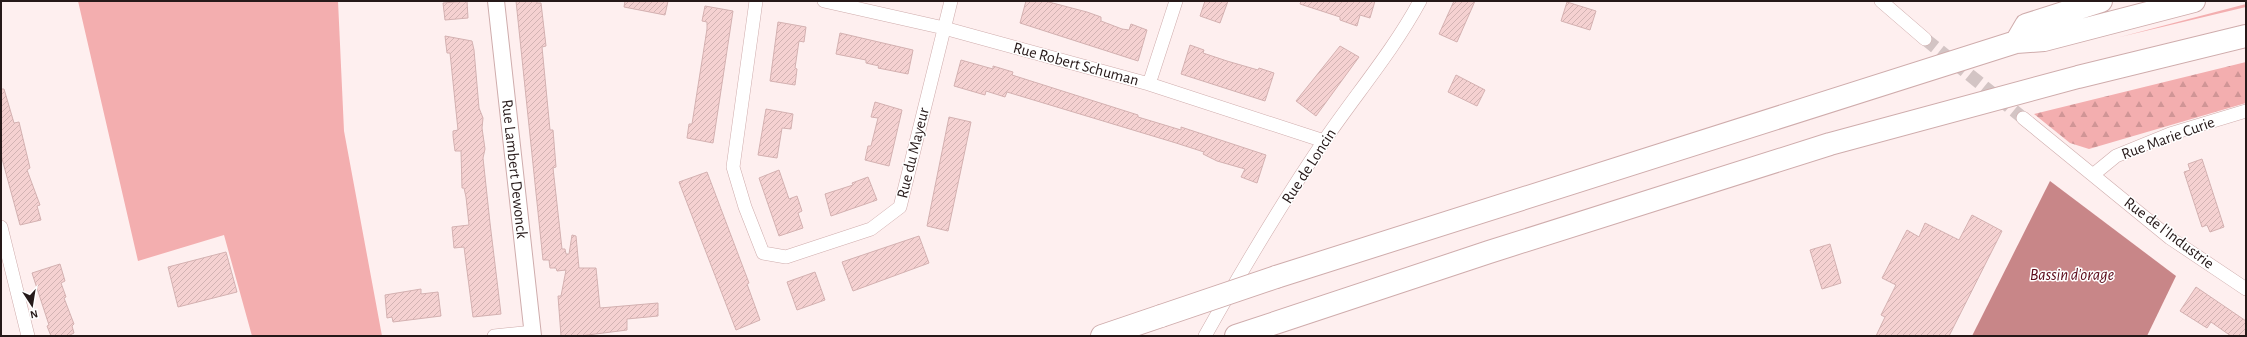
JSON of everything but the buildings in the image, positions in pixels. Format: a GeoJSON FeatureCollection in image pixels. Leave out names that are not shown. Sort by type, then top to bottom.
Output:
{"type":"FeatureCollection","features":[{"type":"Feature","properties":{"kind":"highway"},"geometry":{"type":"LineString","coordinates":[[2016,42],[2026,25],[2100,1]]}},
{"type":"Feature","properties":{"kind":"highway"},"geometry":{"type":"LineString","coordinates":[[1102,336],[1276,277],[2016,42],[2044,40],[2194,1]]}},
{"type":"Feature","properties":{"kind":"highway"},"geometry":{"type":"LineString","coordinates":[[1236,336],[1489,252],[1830,144],[2078,77],[2246,36]]}},
{"type":"Feature","properties":{"kind":"street","name":"Rue Lambert Dewonck"},"geometry":{"type":"LineString","coordinates":[[496,1],[533,334]]}},
{"type":"Feature","properties":{"kind":"street","name":"Rue du Mayeur"},"geometry":{"type":"LineString","coordinates":[[756,1],[733,167],[745,207],[763,253],[786,257],[871,229],[900,207],[944,28]]}},
{"type":"Feature","properties":{"kind":"street","name":"Rue Robert Schuman"},"geometry":{"type":"LineString","coordinates":[[824,1],[944,28],[1149,84],[1324,141]]}},
{"type":"Feature","properties":{"kind":"street"},"geometry":{"type":"LineString","coordinates":[[944,28],[951,1]]}},
{"type":"Feature","properties":{"kind":"street"},"geometry":{"type":"LineString","coordinates":[[1149,84],[1176,1]]}},
{"type":"Feature","properties":{"kind":"street","name":"Rue de Loncin"},"geometry":{"type":"LineString","coordinates":[[1205,336],[1245,265],[1324,141],[1402,34],[1420,1]]}},
{"type":"Feature","properties":{"kind":"street"},"geometry":{"type":"LineString","coordinates":[[1881,1],[1926,39]]}},
{"type":"Feature","properties":{"kind":"street","name":"Rue Marie Curie"},"geometry":{"type":"LineString","coordinates":[[2094,174],[2116,156],[2170,134],[2246,111]]}},
{"type":"Feature","properties":{"kind":"street","name":"Rue de l'Industrie"},"geometry":{"type":"LineString","coordinates":[[2023,118],[2094,174],[2170,238],[2246,289]]}},
{"type":"Feature","properties":{"kind":"street"},"geometry":{"type":"LineString","coordinates":[[1,227],[28,336]]}},
{"type":"Feature","properties":{"kind":"street"},"geometry":{"type":"LineString","coordinates":[[494,336],[533,334]]}},
{"type":"Feature","properties":{"kind":"green space"},"geometry":{"type":"Polygon","coordinates":[[[78,1],[338,1],[344,131],[382,336],[252,336],[224,235],[138,261],[78,1]]]}},
{"type":"Feature","properties":{"kind":"green space"},"geometry":{"type":"Polygon","coordinates":[[[2246,4],[2246,7],[2120,37],[2246,4]]]}},
{"type":"Feature","properties":{"kind":"green space"},"geometry":{"type":"Polygon","coordinates":[[[2246,62],[2246,103],[2089,149],[2070,143],[2034,114],[2246,62]]]}},
{"type":"Feature","properties":{"kind":"water","name":"Bassin d'orage"},"geometry":{"type":"Polygon","coordinates":[[[2050,181],[2176,276],[2147,336],[1972,336],[2050,181]]]}},
{"type":"Feature","properties":{"kind":"tunnel"},"geometry":{"type":"LineString","coordinates":[[1925,39],[2023,118]]}}]}
